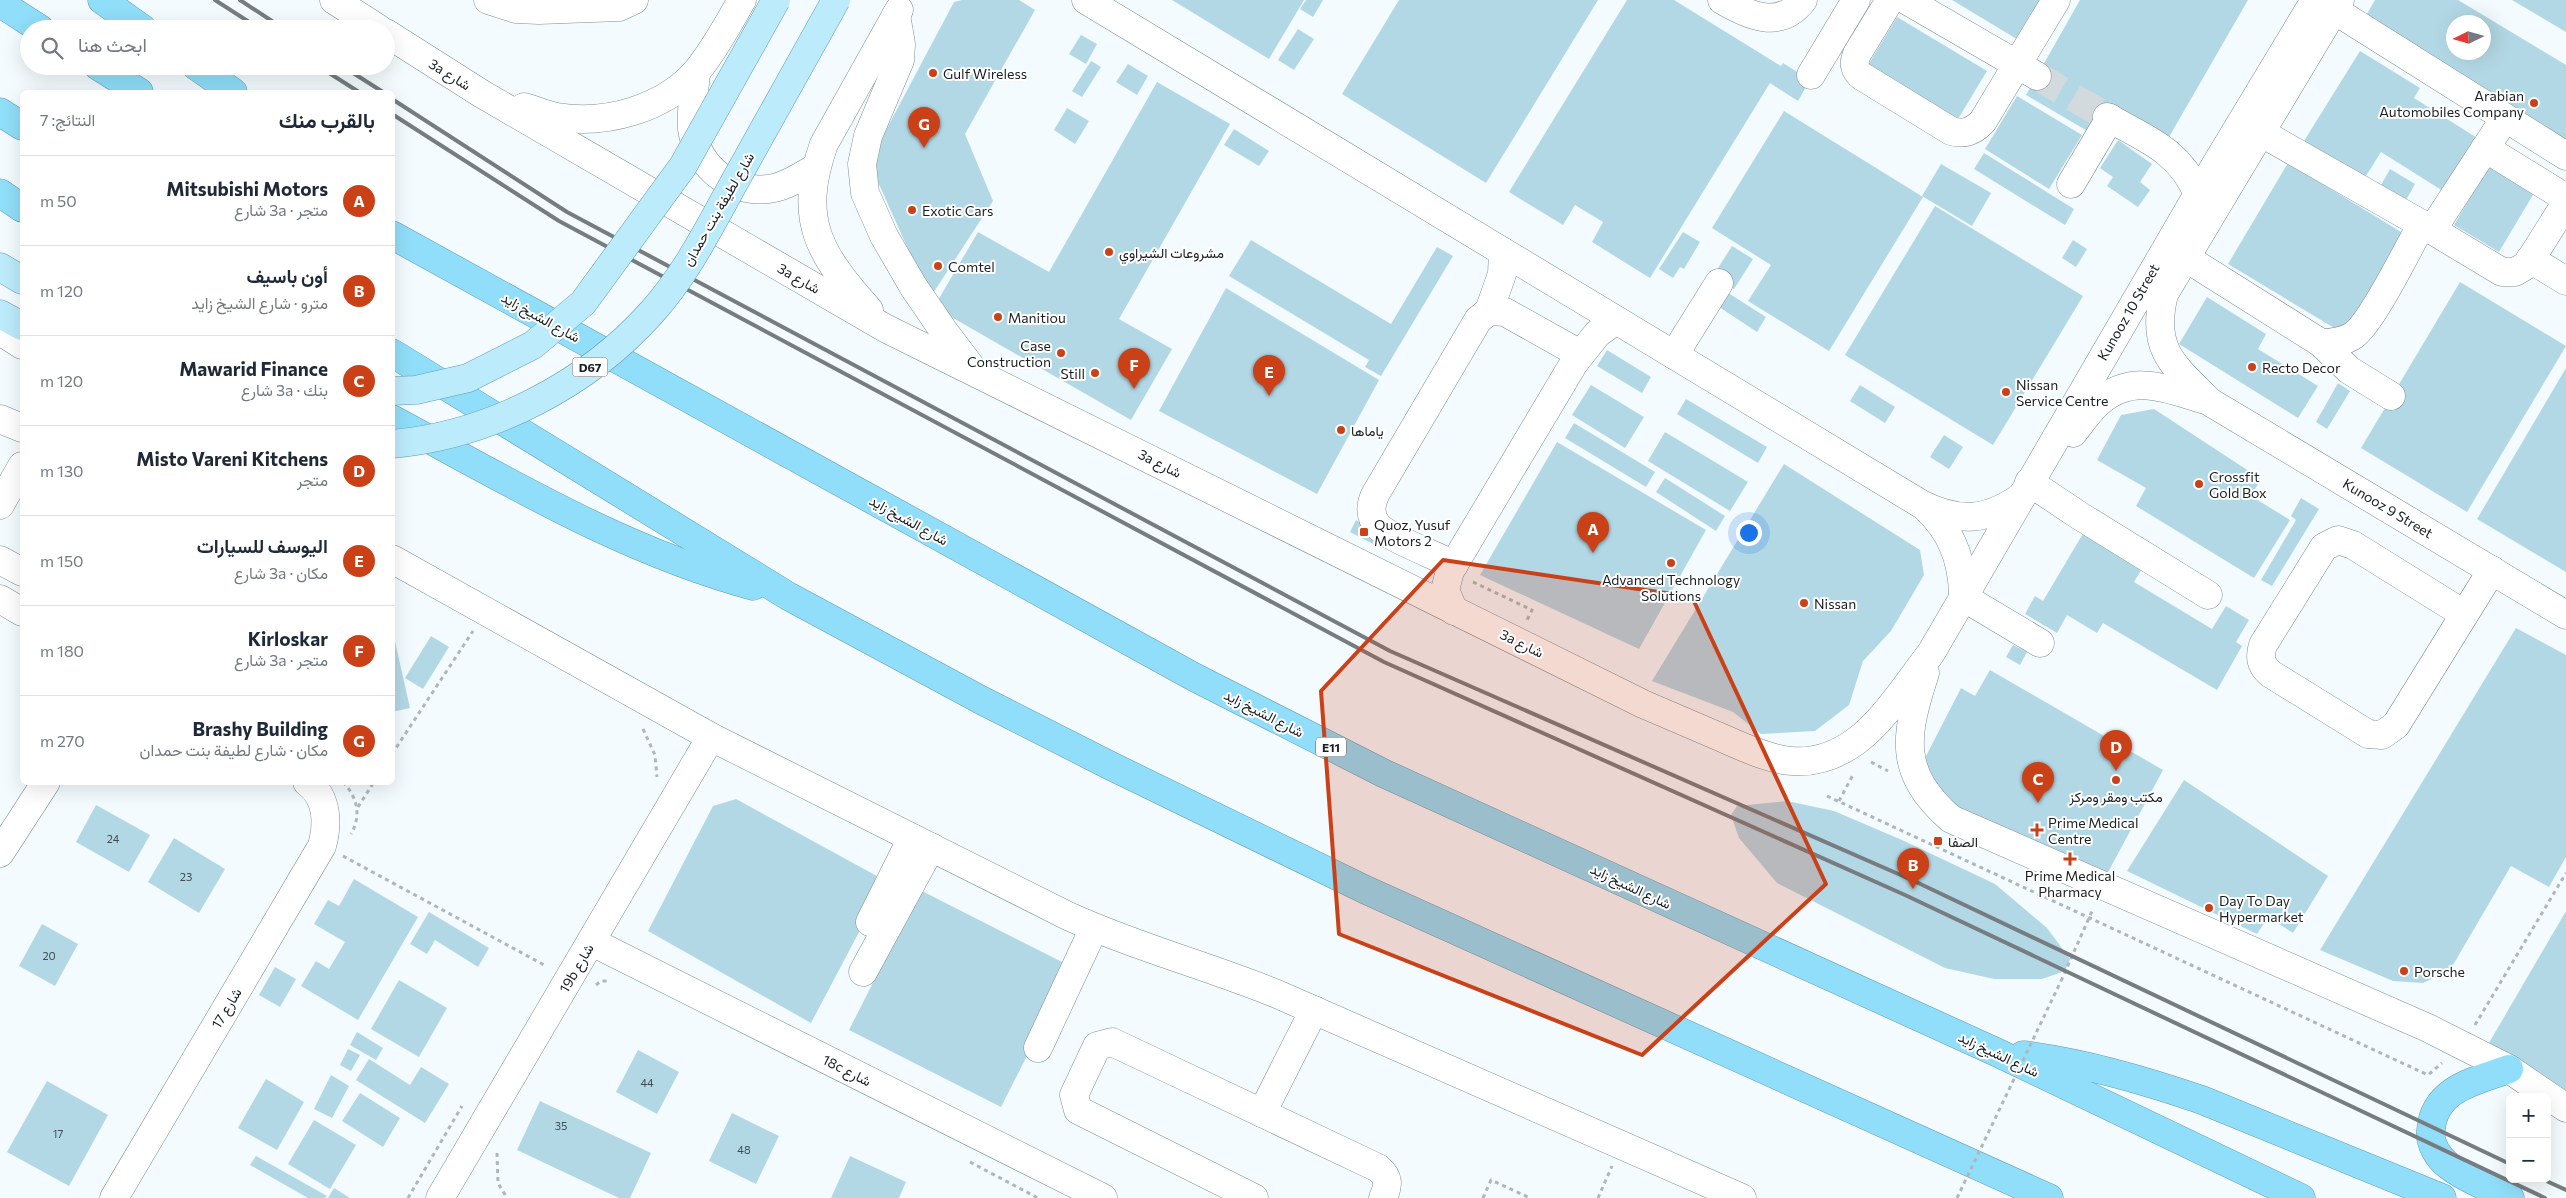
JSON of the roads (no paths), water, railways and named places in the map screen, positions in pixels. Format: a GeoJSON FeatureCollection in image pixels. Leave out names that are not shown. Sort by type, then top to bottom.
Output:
{"type":"FeatureCollection","features":[{"type":"Feature","properties":{"kind":"highway"},"geometry":{"type":"LineString","coordinates":[[102,0],[130,20]]}},
{"type":"Feature","properties":{"kind":"highway"},"geometry":{"type":"LineString","coordinates":[[0,3],[26,20]]}},
{"type":"Feature","properties":{"kind":"highway"},"geometry":{"type":"LineString","coordinates":[[112,75],[136,90]]}},
{"type":"Feature","properties":{"kind":"highway"},"geometry":{"type":"LineString","coordinates":[[209,75],[230,90]]}},
{"type":"Feature","properties":{"kind":"highway"},"geometry":{"type":"LineString","coordinates":[[0,112],[20,125]]}},
{"type":"Feature","properties":{"kind":"highway"},"geometry":{"type":"LineString","coordinates":[[0,193],[20,208]]}},
{"type":"Feature","properties":{"kind":"highway"},"geometry":{"type":"LineString","coordinates":[[0,202],[20,208]]}},
{"type":"Feature","properties":{"kind":"highway","name":"شارع الشيخ زايد"},"geometry":{"type":"LineString","coordinates":[[395,237],[1194,677],[1287,726],[1383,773],[1996,1052],[2301,1198]]}},
{"type":"Feature","properties":{"kind":"highway"},"geometry":{"type":"LineString","coordinates":[[395,355],[788,596],[981,700],[1366,890],[2045,1197]]}},
{"type":"Feature","properties":{"kind":"highway"},"geometry":{"type":"LineString","coordinates":[[395,421],[583,521],[633,544],[736,581],[788,596]]}},
{"type":"Feature","properties":{"kind":"highway"},"geometry":{"type":"LineString","coordinates":[[1996,1052],[2080,1065],[2161,1086],[2442,1198]]}},
{"type":"Feature","properties":{"kind":"highway"},"geometry":{"type":"LineString","coordinates":[[2509,1069],[2454,1090],[2440,1101],[2432,1117],[2430,1135],[2436,1152],[2447,1165],[2510,1198]]}},
{"type":"Feature","properties":{"kind":"main road"},"geometry":{"type":"LineString","coordinates":[[395,392],[416,390],[468,378],[533,345],[583,303],[682,166],[776,0]]}},
{"type":"Feature","properties":{"kind":"main road","name":"شارع لطيفة بنت حمدان"},"geometry":{"type":"LineString","coordinates":[[395,444],[420,442],[486,424],[547,396],[603,358],[652,312],[693,258],[836,0]]}},
{"type":"Feature","properties":{"kind":"main road"},"geometry":{"type":"LineString","coordinates":[[0,267],[20,279]]}},
{"type":"Feature","properties":{"kind":"main road"},"geometry":{"type":"LineString","coordinates":[[0,314],[20,325]]}},
{"type":"Feature","properties":{"kind":"street"},"geometry":{"type":"LineString","coordinates":[[334,0],[365,20]]}},
{"type":"Feature","properties":{"kind":"street"},"geometry":{"type":"LineString","coordinates":[[488,0],[505,7],[528,10],[619,7],[634,0]]}},
{"type":"Feature","properties":{"kind":"street"},"geometry":{"type":"LineString","coordinates":[[482,94],[557,117],[589,119],[621,114],[645,107],[667,96],[696,72],[742,0]]}},
{"type":"Feature","properties":{"kind":"street"},"geometry":{"type":"LineString","coordinates":[[1086,0],[1921,504],[1944,514],[1968,518],[1987,515],[2006,508],[2029,482],[2080,516],[2208,595]]}},
{"type":"Feature","properties":{"kind":"street"},"geometry":{"type":"LineString","coordinates":[[1722,0],[1744,13],[1765,19],[1785,15],[1795,9],[1803,0]]}},
{"type":"Feature","properties":{"kind":"street"},"geometry":{"type":"LineString","coordinates":[[1811,75],[1856,0]]}},
{"type":"Feature","properties":{"kind":"street"},"geometry":{"type":"LineString","coordinates":[[1890,0],[1857,54],[1856,69],[1863,76],[1951,131],[1969,132],[1979,125],[2027,71],[2056,0]]}},
{"type":"Feature","properties":{"kind":"street"},"geometry":{"type":"LineString","coordinates":[[1906,0],[2027,71]]}},
{"type":"Feature","properties":{"kind":"street"},"geometry":{"type":"LineString","coordinates":[[2330,4],[2566,156]]}},
{"type":"Feature","properties":{"kind":"street","name":"Kunooz 10 Street"},"geometry":{"type":"LineString","coordinates":[[2164,294],[2260,132],[2330,4]]}},
{"type":"Feature","properties":{"kind":"street","name":"Kunooz 10 Street"},"geometry":{"type":"LineString","coordinates":[[1931,652],[2198,194],[2330,4]]}},
{"type":"Feature","properties":{"kind":"street"},"geometry":{"type":"LineString","coordinates":[[885,328],[843,281],[824,253],[817,236],[812,210],[815,168],[824,144],[900,8]]}},
{"type":"Feature","properties":{"kind":"street"},"geometry":{"type":"LineString","coordinates":[[900,8],[900,60],[868,136],[862,164],[865,193],[884,236],[913,286],[942,330],[975,372]]}},
{"type":"Feature","properties":{"kind":"street","name":"3a شارع"},"geometry":{"type":"LineString","coordinates":[[395,39],[482,94],[885,328],[1643,704],[1761,756],[1776,760],[1808,761],[1836,753],[1859,750],[1931,652]]}},
{"type":"Feature","properties":{"kind":"street"},"geometry":{"type":"LineString","coordinates":[[696,72],[692,126],[694,141],[700,155],[720,177],[732,184],[761,190],[790,182],[815,168]]}},
{"type":"Feature","properties":{"kind":"street"},"geometry":{"type":"LineString","coordinates":[[2071,184],[2109,117],[2168,151],[2183,166],[2198,194]]}},
{"type":"Feature","properties":{"kind":"street"},"geometry":{"type":"LineString","coordinates":[[2321,343],[2343,340],[2362,328],[2427,227],[2505,118]]}},
{"type":"Feature","properties":{"kind":"street"},"geometry":{"type":"LineString","coordinates":[[2260,132],[2502,272],[2508,273],[2522,270],[2566,203]]}},
{"type":"Feature","properties":{"kind":"street"},"geometry":{"type":"LineString","coordinates":[[2485,148],[2566,198]]}},
{"type":"Feature","properties":{"kind":"street"},"geometry":{"type":"LineString","coordinates":[[1452,568],[1378,526],[1372,513],[1373,499],[1478,320],[1489,311],[1502,274],[1503,252]]}},
{"type":"Feature","properties":{"kind":"street"},"geometry":{"type":"LineString","coordinates":[[2186,258],[2321,343],[2349,370],[2390,396]]}},
{"type":"Feature","properties":{"kind":"street"},"geometry":{"type":"LineString","coordinates":[[2530,259],[2566,281]]}},
{"type":"Feature","properties":{"kind":"street"},"geometry":{"type":"LineString","coordinates":[[1674,355],[1719,283]]}},
{"type":"Feature","properties":{"kind":"street","name":"Kunooz 9 Street"},"geometry":{"type":"LineString","coordinates":[[2164,294],[2160,323],[2166,352],[2172,364],[2182,376],[2210,402],[2566,615]]}},
{"type":"Feature","properties":{"kind":"street"},"geometry":{"type":"LineString","coordinates":[[1489,311],[1505,312],[1580,354]]}},
{"type":"Feature","properties":{"kind":"street"},"geometry":{"type":"LineString","coordinates":[[1454,611],[1445,590],[1452,568],[1580,354],[1598,334],[1616,320]]}},
{"type":"Feature","properties":{"kind":"street"},"geometry":{"type":"LineString","coordinates":[[0,331],[20,344]]}},
{"type":"Feature","properties":{"kind":"street"},"geometry":{"type":"LineString","coordinates":[[0,344],[20,345]]}},
{"type":"Feature","properties":{"kind":"street","name":"Kunooz 9 Street"},"geometry":{"type":"LineString","coordinates":[[2029,482],[2099,402],[2125,388],[2154,385],[2210,402]]}},
{"type":"Feature","properties":{"kind":"street"},"geometry":{"type":"LineString","coordinates":[[0,419],[20,427]]}},
{"type":"Feature","properties":{"kind":"street"},"geometry":{"type":"LineString","coordinates":[[0,505],[20,470]]}},
{"type":"Feature","properties":{"kind":"street"},"geometry":{"type":"LineString","coordinates":[[1921,504],[1934,516],[1953,543],[1962,570],[1963,597],[2040,643]]}},
{"type":"Feature","properties":{"kind":"street"},"geometry":{"type":"LineString","coordinates":[[2464,614],[2353,544],[2338,540],[2324,548],[2263,645],[2260,658],[2266,670],[2271,674],[2368,734],[2382,734],[2396,725],[2492,570]]}},
{"type":"Feature","properties":{"kind":"street"},"geometry":{"type":"LineString","coordinates":[[0,560],[20,571]]}},
{"type":"Feature","properties":{"kind":"street"},"geometry":{"type":"LineString","coordinates":[[395,561],[711,737],[1094,928],[1163,954],[1240,979],[1742,1198]]}},
{"type":"Feature","properties":{"kind":"street"},"geometry":{"type":"LineString","coordinates":[[0,599],[20,611]]}},
{"type":"Feature","properties":{"kind":"street"},"geometry":{"type":"LineString","coordinates":[[1931,652],[1912,712],[1909,729],[1909,747],[1918,780],[1927,795],[1951,819],[2101,887],[2428,1028],[2509,1069],[2566,1108]]}},
{"type":"Feature","properties":{"kind":"street","name":"19b شارع"},"geometry":{"type":"LineString","coordinates":[[450,1195],[592,942],[711,737]]}},
{"type":"Feature","properties":{"kind":"street"},"geometry":{"type":"LineString","coordinates":[[3,840],[44,785]]}},
{"type":"Feature","properties":{"kind":"street","name":"شارع 17"},"geometry":{"type":"LineString","coordinates":[[114,1198],[322,846],[326,831],[326,815],[321,799],[309,785]]}},
{"type":"Feature","properties":{"kind":"street"},"geometry":{"type":"LineString","coordinates":[[858,963],[921,843]]}},
{"type":"Feature","properties":{"kind":"street"},"geometry":{"type":"LineString","coordinates":[[1038,1048],[1094,928]]}},
{"type":"Feature","properties":{"kind":"street","name":"18c شارع"},"geometry":{"type":"LineString","coordinates":[[592,942],[1103,1198]]}},
{"type":"Feature","properties":{"kind":"street"},"geometry":{"type":"LineString","coordinates":[[1262,1113],[1314,1010]]}},
{"type":"Feature","properties":{"kind":"street"},"geometry":{"type":"LineString","coordinates":[[1254,1198],[1084,1114],[1074,1103],[1074,1095],[1092,1052],[1104,1042],[1112,1042],[1378,1168],[1387,1180],[1388,1188],[1383,1198]]}},
{"type":"Feature","properties":{"kind":"tunnel"},"geometry":{"type":"LineString","coordinates":[[2037,76],[2107,117]]}},
{"type":"Feature","properties":{"kind":"railway"},"geometry":{"type":"LineString","coordinates":[[215,0],[246,20]]}},
{"type":"Feature","properties":{"kind":"railway"},"geometry":{"type":"LineString","coordinates":[[240,0],[270,20]]}},
{"type":"Feature","properties":{"kind":"railway"},"geometry":{"type":"LineString","coordinates":[[332,75],[356,90]]}},
{"type":"Feature","properties":{"kind":"railway"},"geometry":{"type":"LineString","coordinates":[[356,75],[380,90]]}},
{"type":"Feature","properties":{"kind":"railway"},"geometry":{"type":"LineString","coordinates":[[395,101],[567,212],[1390,651],[1912,880],[2506,1162]]}},
{"type":"Feature","properties":{"kind":"railway"},"geometry":{"type":"LineString","coordinates":[[395,116],[559,221],[1384,662],[1905,895],[2545,1198]]}},
{"type":"Feature","properties":{"kind":"railway"},"geometry":{"type":"LineString","coordinates":[[2551,1183],[2566,1190]]}},
{"type":"Feature","properties":{"kind":"place","name":"Gulf Wireless"},"geometry":{"type":"Point","coordinates":[933,73]}},
{"type":"Feature","properties":{"kind":"place","name":"Arabian Automobiles Company"},"geometry":{"type":"Point","coordinates":[2534,103]}},
{"type":"Feature","properties":{"kind":"place","name":"Brashy Building"},"geometry":{"type":"Point","coordinates":[924,148]}},
{"type":"Feature","properties":{"kind":"place","name":"Exotic Cars"},"geometry":{"type":"Point","coordinates":[912,210]}},
{"type":"Feature","properties":{"kind":"place","name":"مشروعات الشيراوي"},"geometry":{"type":"Point","coordinates":[1109,252]}},
{"type":"Feature","properties":{"kind":"place","name":"Comtel"},"geometry":{"type":"Point","coordinates":[938,266]}},
{"type":"Feature","properties":{"kind":"place","name":"Manitiou"},"geometry":{"type":"Point","coordinates":[998,317]}},
{"type":"Feature","properties":{"kind":"place","name":"Case Construction"},"geometry":{"type":"Point","coordinates":[1061,353]}},
{"type":"Feature","properties":{"kind":"place","name":"Recto Decor"},"geometry":{"type":"Point","coordinates":[2252,367]}},
{"type":"Feature","properties":{"kind":"place","name":"Still"},"geometry":{"type":"Point","coordinates":[1095,373]}},
{"type":"Feature","properties":{"kind":"place","name":"Kirloskar"},"geometry":{"type":"Point","coordinates":[1134,389]}},
{"type":"Feature","properties":{"kind":"place","name":"Nissan Service Centre"},"geometry":{"type":"Point","coordinates":[2006,392]}},
{"type":"Feature","properties":{"kind":"place","name":"اليوسف للسيارات"},"geometry":{"type":"Point","coordinates":[1269,396]}},
{"type":"Feature","properties":{"kind":"place","name":"ياماها"},"geometry":{"type":"Point","coordinates":[1341,430]}},
{"type":"Feature","properties":{"kind":"place","name":"Crossfit Gold Box"},"geometry":{"type":"Point","coordinates":[2199,484]}},
{"type":"Feature","properties":{"kind":"place","name":"Quoz, Yusuf Motors 2"},"geometry":{"type":"Point","coordinates":[1364,532]}},
{"type":"Feature","properties":{"kind":"place","name":"Mitsubishi Motors"},"geometry":{"type":"Point","coordinates":[1593,553]}},
{"type":"Feature","properties":{"kind":"place","name":"Advanced Technology Solutions"},"geometry":{"type":"Point","coordinates":[1671,563]}},
{"type":"Feature","properties":{"kind":"place","name":"Nissan"},"geometry":{"type":"Point","coordinates":[1804,603]}},
{"type":"Feature","properties":{"kind":"place","name":"Misto Vareni Kitchens"},"geometry":{"type":"Point","coordinates":[2116,771]}},
{"type":"Feature","properties":{"kind":"place","name":"مكتب ومقر ومركز"},"geometry":{"type":"Point","coordinates":[2116,780]}},
{"type":"Feature","properties":{"kind":"place","name":"Mawarid Finance"},"geometry":{"type":"Point","coordinates":[2038,803]}},
{"type":"Feature","properties":{"kind":"place","name":"Prime Medical Centre"},"geometry":{"type":"Point","coordinates":[2037,830]}},
{"type":"Feature","properties":{"kind":"place","name":"الصفا"},"geometry":{"type":"Point","coordinates":[1938,841]}},
{"type":"Feature","properties":{"kind":"place","name":"Prime Medical Pharmacy"},"geometry":{"type":"Point","coordinates":[2070,859]}},
{"type":"Feature","properties":{"kind":"place","name":"أون باسيف"},"geometry":{"type":"Point","coordinates":[1913,889]}},
{"type":"Feature","properties":{"kind":"place","name":"Day To Day Hypermarket"},"geometry":{"type":"Point","coordinates":[2209,908]}},
{"type":"Feature","properties":{"kind":"place","name":"Porsche"},"geometry":{"type":"Point","coordinates":[2404,971]}}]}
